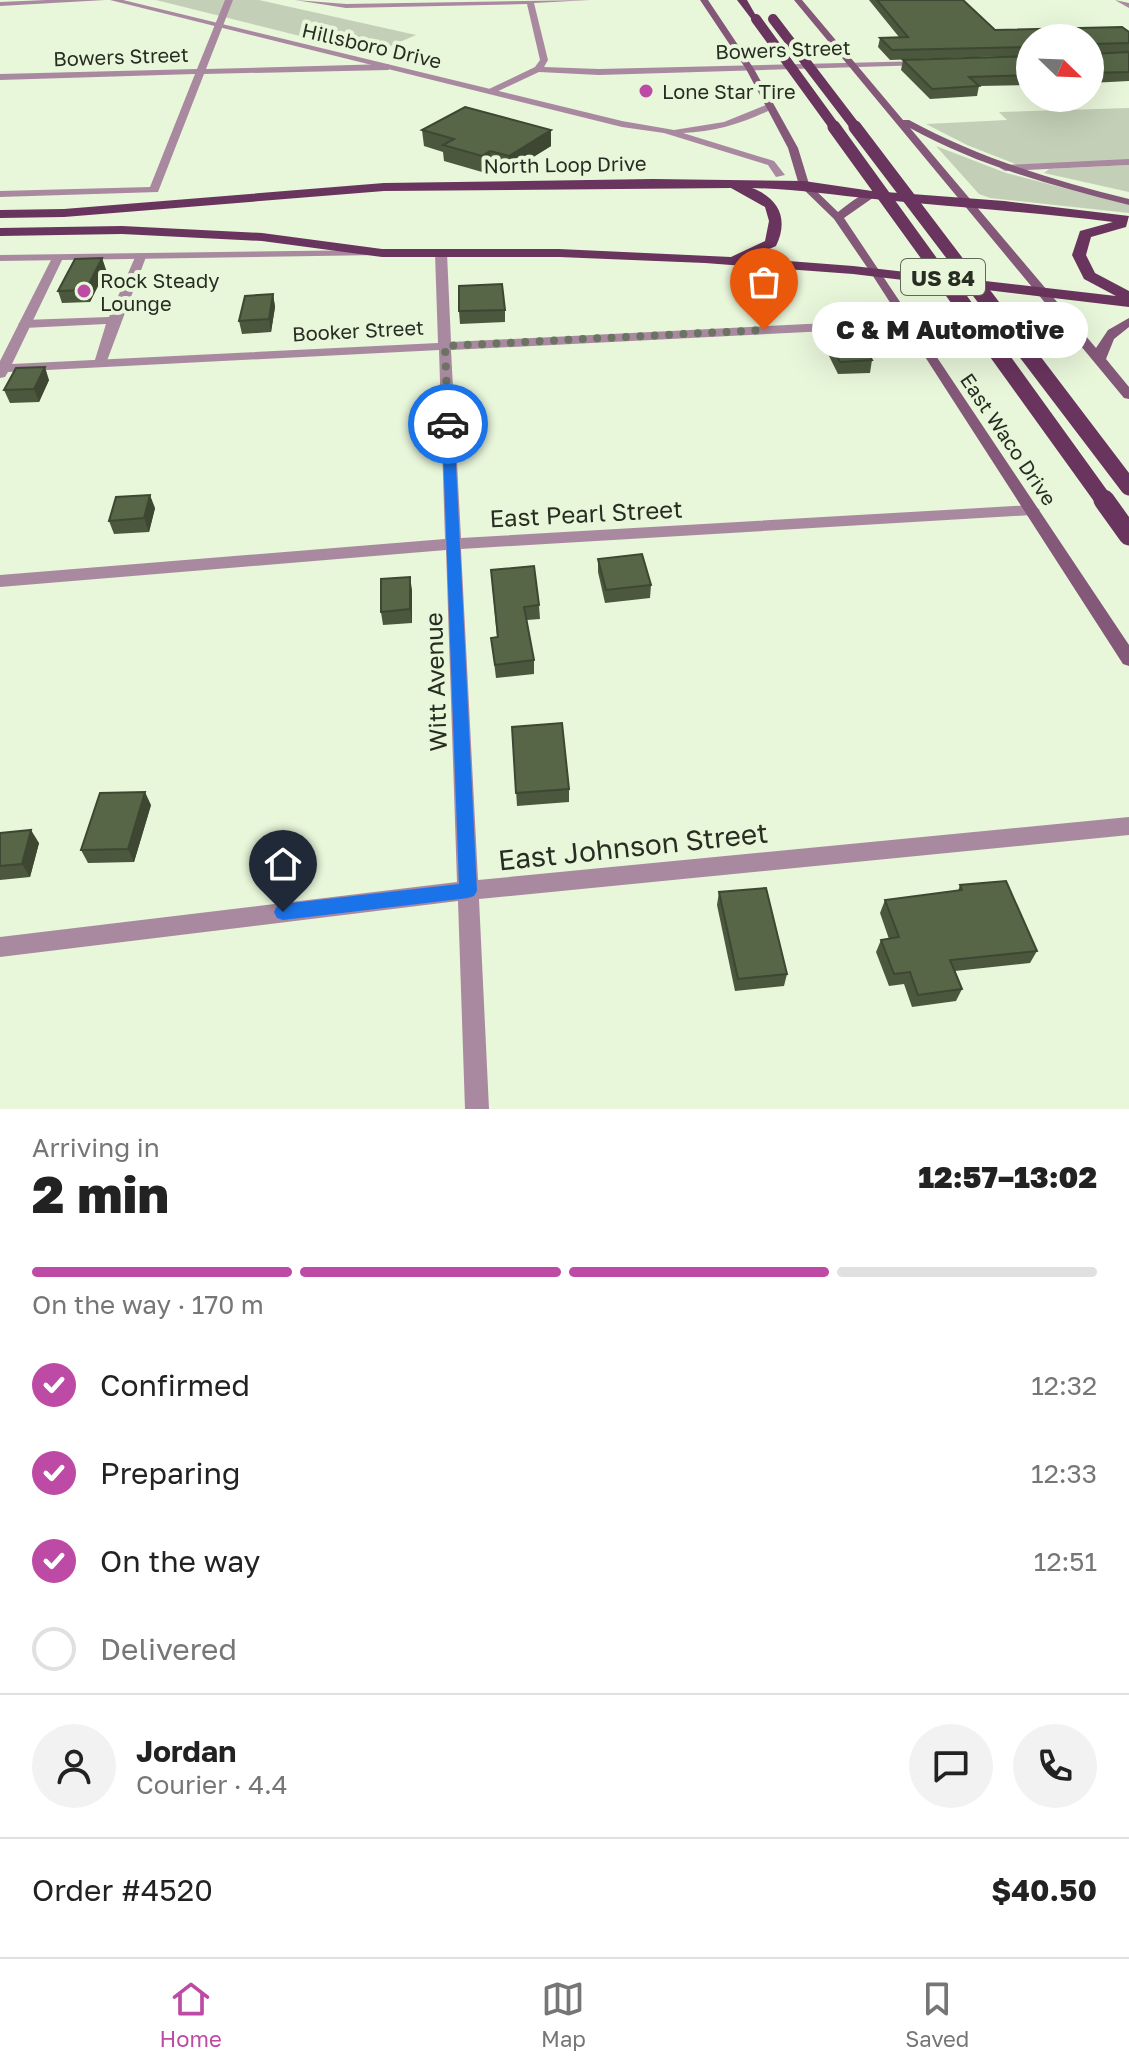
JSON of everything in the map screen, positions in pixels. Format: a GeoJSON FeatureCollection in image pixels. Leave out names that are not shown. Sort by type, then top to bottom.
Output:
{"type":"FeatureCollection","features":[{"type":"Feature","properties":{"kind":"main road","name":"East Waco Drive"},"geometry":{"type":"LineString","coordinates":[[704,0],[750,69],[793,148],[804,185],[838,217],[877,273],[1129,659]]}},
{"type":"Feature","properties":{"kind":"main road","name":"East Waco Drive"},"geometry":{"type":"LineString","coordinates":[[742,0],[765,16],[1129,487]]}},
{"type":"Feature","properties":{"kind":"main road"},"geometry":{"type":"LineString","coordinates":[[798,0],[1129,395]]}},
{"type":"Feature","properties":{"kind":"main road","name":"East Waco Drive"},"geometry":{"type":"LineString","coordinates":[[765,16],[1129,535]]}},
{"type":"Feature","properties":{"kind":"main road"},"geometry":{"type":"LineString","coordinates":[[893,114],[948,146],[1005,168],[1129,202]]}},
{"type":"Feature","properties":{"kind":"main road"},"geometry":{"type":"LineString","coordinates":[[717,184],[748,191],[768,202],[776,211],[777,225],[771,243],[730,260]]}},
{"type":"Feature","properties":{"kind":"main road","name":"North Loop Drive"},"geometry":{"type":"LineString","coordinates":[[0,214],[64,213],[384,187],[717,184],[804,185],[872,195],[967,202],[1129,221]]}},
{"type":"Feature","properties":{"kind":"main road"},"geometry":{"type":"LineString","coordinates":[[838,217],[872,195]]}},
{"type":"Feature","properties":{"kind":"main road"},"geometry":{"type":"LineString","coordinates":[[1129,221],[1085,234],[1079,255],[1089,276],[1129,299]]}},
{"type":"Feature","properties":{"kind":"main road"},"geometry":{"type":"LineString","coordinates":[[0,232],[122,230],[247,236],[382,253],[634,255],[730,260],[1129,299]]}},
{"type":"Feature","properties":{"kind":"main road"},"geometry":{"type":"LineString","coordinates":[[1099,359],[1103,343],[1113,330],[1129,322]]}},
{"type":"Feature","properties":{"kind":"street"},"geometry":{"type":"LineString","coordinates":[[0,4],[101,0]]}},
{"type":"Feature","properties":{"kind":"street","name":"Hillsboro Drive"},"geometry":{"type":"LineString","coordinates":[[114,0],[622,124],[665,130],[771,163],[780,175]]}},
{"type":"Feature","properties":{"kind":"street"},"geometry":{"type":"LineString","coordinates":[[0,194],[154,190],[229,0]]}},
{"type":"Feature","properties":{"kind":"street"},"geometry":{"type":"LineString","coordinates":[[299,0],[346,6],[586,0]]}},
{"type":"Feature","properties":{"kind":"street"},"geometry":{"type":"LineString","coordinates":[[1119,0],[1129,6]]}},
{"type":"Feature","properties":{"kind":"street"},"geometry":{"type":"LineString","coordinates":[[492,91],[538,69],[544,60],[530,1]]}},
{"type":"Feature","properties":{"kind":"street","name":"Bowers Street"},"geometry":{"type":"LineString","coordinates":[[538,69],[599,72],[941,62]]}},
{"type":"Feature","properties":{"kind":"street","name":"Bowers Street"},"geometry":{"type":"LineString","coordinates":[[0,77],[388,67]]}},
{"type":"Feature","properties":{"kind":"street"},"geometry":{"type":"LineString","coordinates":[[665,130],[720,127],[744,120],[769,107]]}},
{"type":"Feature","properties":{"kind":"street","name":"Hillsboro Drive"},"geometry":{"type":"LineString","coordinates":[[622,124],[804,185]]}},
{"type":"Feature","properties":{"kind":"street"},"geometry":{"type":"LineString","coordinates":[[1005,168],[1129,162]]}},
{"type":"Feature","properties":{"kind":"street"},"geometry":{"type":"LineString","coordinates":[[0,258],[382,253]]}},
{"type":"Feature","properties":{"kind":"street","name":"Witt Avenue"},"geometry":{"type":"LineString","coordinates":[[441,253],[477,1109]]}},
{"type":"Feature","properties":{"kind":"street"},"geometry":{"type":"LineString","coordinates":[[100,363],[140,257]]}},
{"type":"Feature","properties":{"kind":"street"},"geometry":{"type":"LineString","coordinates":[[1,371],[57,258]]}},
{"type":"Feature","properties":{"kind":"street"},"geometry":{"type":"LineString","coordinates":[[24,324],[114,320]]}},
{"type":"Feature","properties":{"kind":"street","name":"Booker Street"},"geometry":{"type":"LineString","coordinates":[[1,371],[100,363],[908,323]]}},
{"type":"Feature","properties":{"kind":"street","name":"East Pearl Street"},"geometry":{"type":"LineString","coordinates":[[0,581],[453,544],[1032,510]]}},
{"type":"Feature","properties":{"kind":"street","name":"East Johnson Street"},"geometry":{"type":"LineString","coordinates":[[0,947],[468,891],[1129,826]]}},
{"type":"Feature","properties":{"kind":"green space"},"geometry":{"type":"Polygon","coordinates":[[[156,0],[259,0],[416,35],[372,54],[156,0]]]}},
{"type":"Feature","properties":{"kind":"green space"},"geometry":{"type":"Polygon","coordinates":[[[1129,108],[1129,160],[1018,165],[967,145],[926,124],[1007,120],[999,112],[1104,112],[1104,109],[1129,108]]]}},
{"type":"Feature","properties":{"kind":"green space"},"geometry":{"type":"Polygon","coordinates":[[[936,146],[1006,173],[1129,205],[1129,213],[990,198],[979,194],[936,146]]]}},
{"type":"Feature","properties":{"kind":"green space"},"geometry":{"type":"Polygon","coordinates":[[[1129,165],[1129,192],[1044,173],[1049,169],[1129,165]]]}},
{"type":"Feature","properties":{"kind":"building"},"geometry":{"type":"Polygon","coordinates":[[[877,0],[963,0],[995,30],[1016,30],[1016,47],[892,50],[880,38],[908,37],[877,0]]]}},
{"type":"Feature","properties":{"kind":"building"},"geometry":{"type":"Polygon","coordinates":[[[1104,27],[1122,27],[1129,32],[1129,43],[1104,44],[1104,27]]]}},
{"type":"Feature","properties":{"kind":"building"},"geometry":{"type":"Polygon","coordinates":[[[1129,52],[1129,72],[1104,73],[1104,53],[1129,52]]]}},
{"type":"Feature","properties":{"kind":"building"},"geometry":{"type":"Polygon","coordinates":[[[1016,56],[1016,75],[969,77],[979,86],[932,89],[903,60],[1016,56]]]}},
{"type":"Feature","properties":{"kind":"building"},"geometry":{"type":"Polygon","coordinates":[[[465,107],[551,130],[509,156],[490,151],[482,156],[443,145],[454,139],[422,130],[465,107]]]}},
{"type":"Feature","properties":{"kind":"building"},"geometry":{"type":"Polygon","coordinates":[[[102,258],[86,290],[58,291],[75,259],[102,258]]]}},
{"type":"Feature","properties":{"kind":"building"},"geometry":{"type":"Polygon","coordinates":[[[502,284],[505,310],[459,311],[459,286],[502,284]]]}},
{"type":"Feature","properties":{"kind":"building"},"geometry":{"type":"Polygon","coordinates":[[[273,294],[269,319],[239,321],[245,296],[273,294]]]}},
{"type":"Feature","properties":{"kind":"building"},"geometry":{"type":"Polygon","coordinates":[[[857,332],[872,360],[840,362],[826,334],[857,332]]]}},
{"type":"Feature","properties":{"kind":"building"},"geometry":{"type":"Polygon","coordinates":[[[45,367],[34,389],[4,390],[16,368],[45,367]]]}},
{"type":"Feature","properties":{"kind":"building"},"geometry":{"type":"Polygon","coordinates":[[[150,495],[144,518],[109,521],[116,497],[150,495]]]}},
{"type":"Feature","properties":{"kind":"building"},"geometry":{"type":"Polygon","coordinates":[[[642,554],[651,585],[606,590],[598,559],[642,554]]]}},
{"type":"Feature","properties":{"kind":"building"},"geometry":{"type":"Polygon","coordinates":[[[534,566],[539,605],[524,607],[534,660],[495,665],[491,638],[498,637],[491,570],[534,566]]]}},
{"type":"Feature","properties":{"kind":"building"},"geometry":{"type":"Polygon","coordinates":[[[410,577],[410,609],[381,612],[381,579],[410,577]]]}},
{"type":"Feature","properties":{"kind":"building"},"geometry":{"type":"Polygon","coordinates":[[[562,723],[569,789],[516,793],[512,727],[562,723]]]}},
{"type":"Feature","properties":{"kind":"building"},"geometry":{"type":"Polygon","coordinates":[[[145,792],[128,849],[81,850],[100,793],[145,792]]]}},
{"type":"Feature","properties":{"kind":"building"},"geometry":{"type":"Polygon","coordinates":[[[31,830],[22,864],[0,866],[0,833],[31,830]]]}},
{"type":"Feature","properties":{"kind":"building"},"geometry":{"type":"Polygon","coordinates":[[[1006,881],[1037,951],[950,960],[962,989],[918,995],[910,972],[894,974],[881,940],[899,937],[885,900],[962,890],[960,885],[1006,881]]]}},
{"type":"Feature","properties":{"kind":"building"},"geometry":{"type":"Polygon","coordinates":[[[766,888],[787,974],[738,979],[719,892],[766,888]]]}},
{"type":"Feature","properties":{"kind":"way so far"},"geometry":{"type":"LineString","coordinates":[[448,424],[445,346],[764,330]]}},
{"type":"Feature","properties":{"kind":"place","name":"Lone Star Tire"},"geometry":{"type":"Point","coordinates":[646,91]}},
{"type":"Feature","properties":{"kind":"place","name":"Rock Steady Lounge"},"geometry":{"type":"Point","coordinates":[84,291]}},
{"type":"Feature","properties":{"kind":"place","name":"C & M Automotive"},"geometry":{"type":"Point","coordinates":[764,330]}},
{"type":"Feature","properties":{"kind":"route"},"geometry":{"type":"LineString","coordinates":[[283,912],[468,891],[448,424]]}}]}
